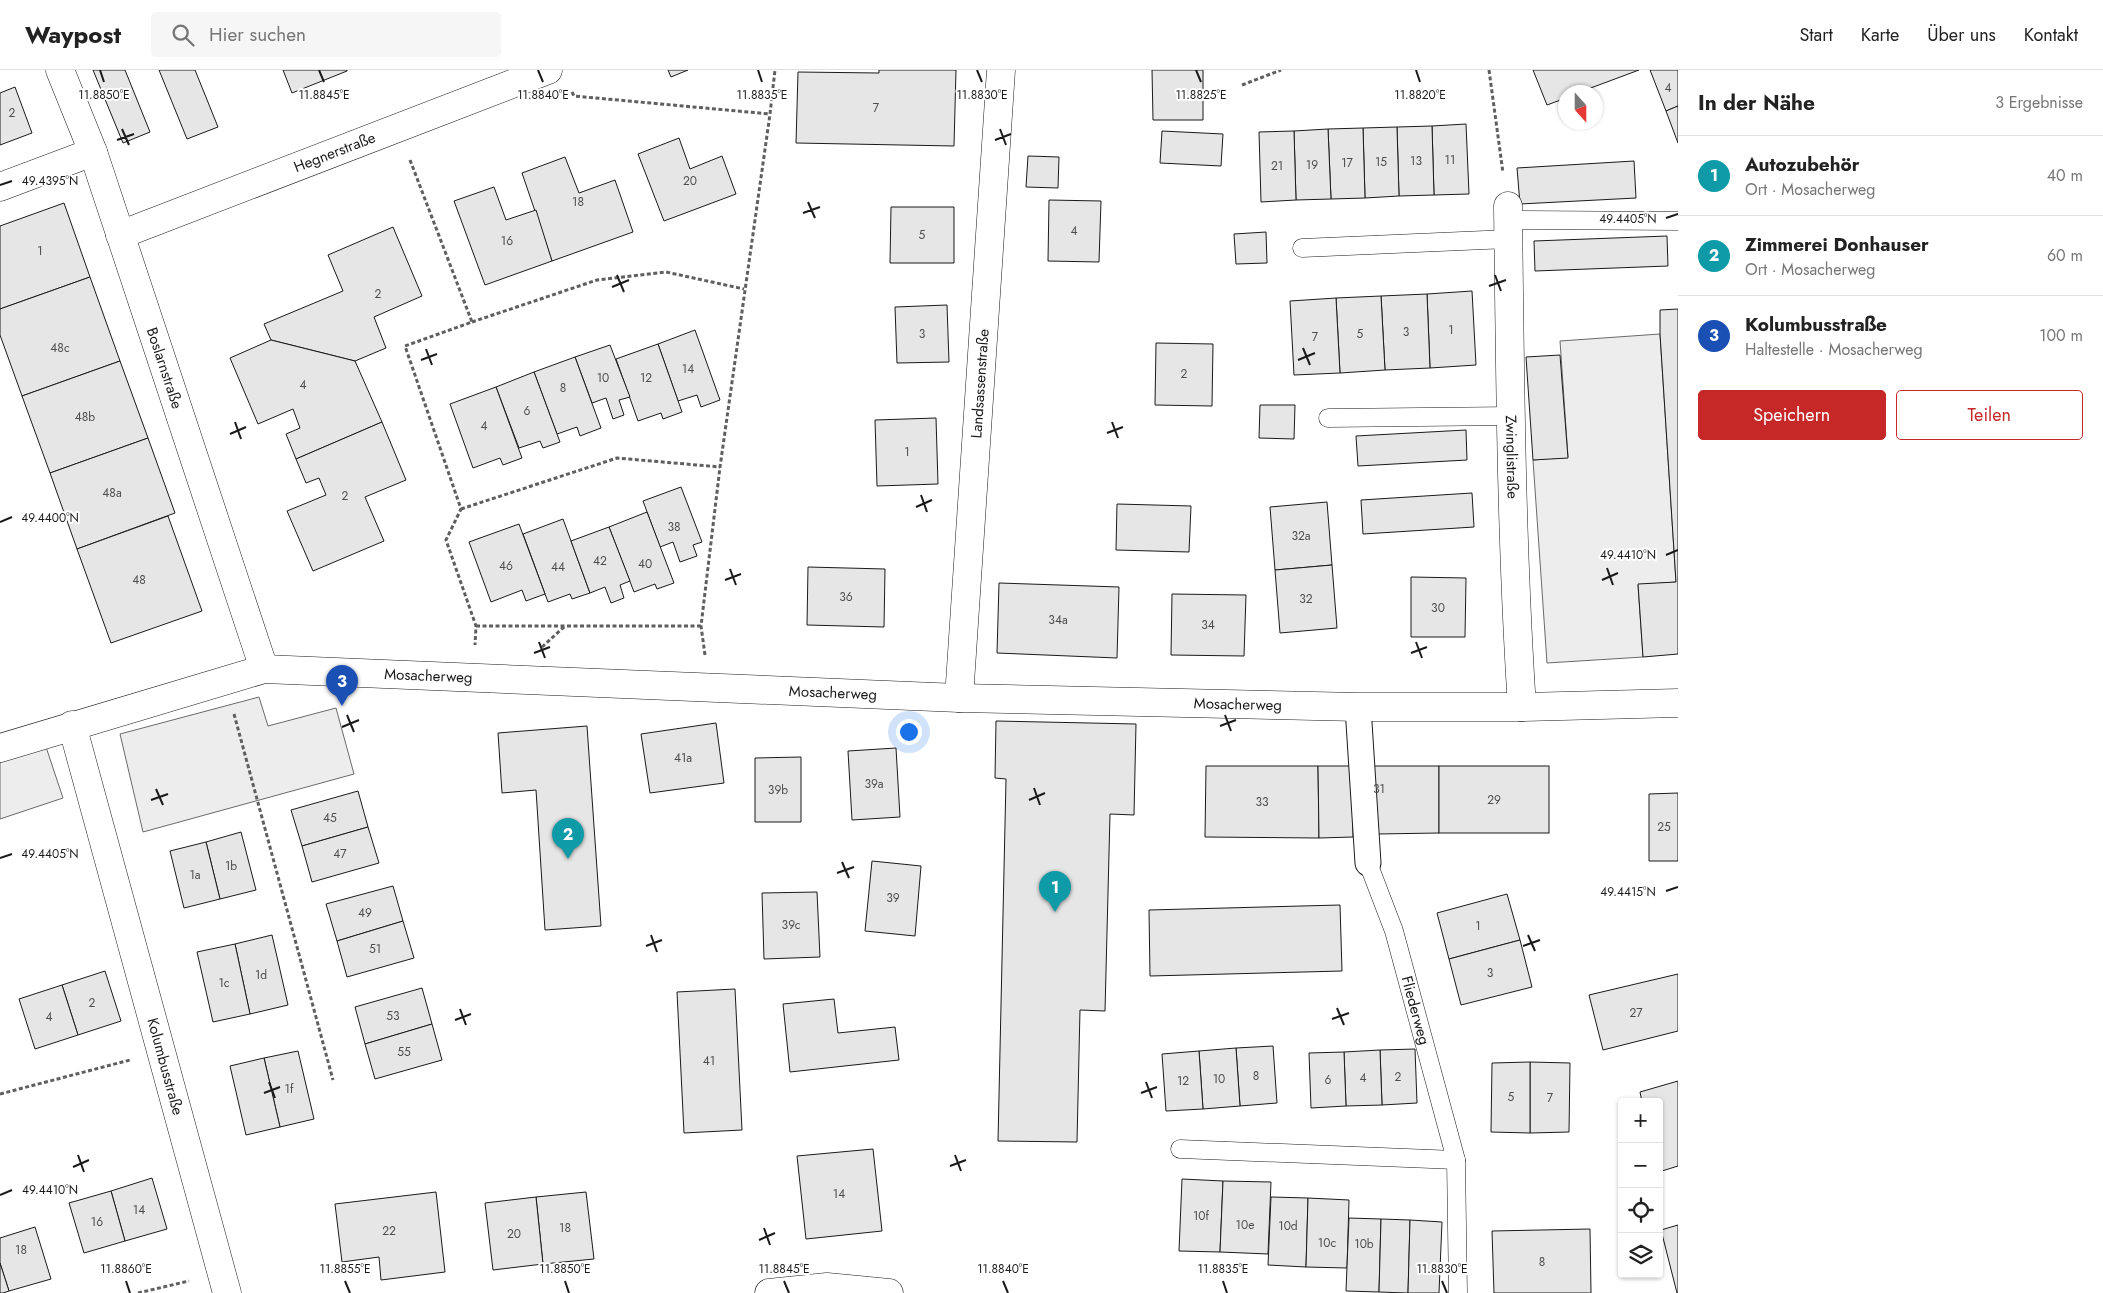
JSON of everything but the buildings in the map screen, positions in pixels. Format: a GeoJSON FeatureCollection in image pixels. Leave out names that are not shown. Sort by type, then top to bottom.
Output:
{"type":"FeatureCollection","features":[{"type":"Feature","properties":{"kind":"street","name":"Boslarnstraße"},"geometry":{"type":"LineString","coordinates":[[60,70],[92,152],[264,669]]}},
{"type":"Feature","properties":{"kind":"street","name":"Hegnerstraße"},"geometry":{"type":"LineString","coordinates":[[120,235],[548,70]]}},
{"type":"Feature","properties":{"kind":"street","name":"Landsassenstraße"},"geometry":{"type":"LineString","coordinates":[[959,698],[1001,70]]}},
{"type":"Feature","properties":{"kind":"street"},"geometry":{"type":"LineString","coordinates":[[0,187],[92,152]]}},
{"type":"Feature","properties":{"kind":"street","name":"Zwinglistraße"},"geometry":{"type":"LineString","coordinates":[[1508,222],[1510,416],[1515,599],[1522,707]]}},
{"type":"Feature","properties":{"kind":"street","name":"Mosacherweg"},"geometry":{"type":"LineString","coordinates":[[0,748],[264,669],[959,698],[1358,708],[1522,707],[1678,703]]}},
{"type":"Feature","properties":{"kind":"street"},"geometry":{"type":"LineString","coordinates":[[1358,708],[1368,863]]}},
{"type":"Feature","properties":{"kind":"street","name":"Kolumbusstraße"},"geometry":{"type":"LineString","coordinates":[[72,725],[224,1283]]}},
{"type":"Feature","properties":{"kind":"street"},"geometry":{"type":"LineString","coordinates":[[768,1293],[827,1287],[890,1293]]}},
{"type":"Feature","properties":{"kind":"lane"},"geometry":{"type":"LineString","coordinates":[[1302,248],[1508,222],[1678,220]]}},
{"type":"Feature","properties":{"kind":"lane"},"geometry":{"type":"LineString","coordinates":[[1328,418],[1510,416]]}},
{"type":"Feature","properties":{"kind":"lane","name":"Fliederweg"},"geometry":{"type":"LineString","coordinates":[[1368,863],[1394,931],[1456,1160],[1458,1293]]}},
{"type":"Feature","properties":{"kind":"lane"},"geometry":{"type":"LineString","coordinates":[[1180,1149],[1456,1160]]}},
{"type":"Feature","properties":{"kind":"path"},"geometry":{"type":"LineString","coordinates":[[744,289],[666,272],[597,280],[405,346],[461,509],[446,540],[476,626],[701,626],[720,467],[775,70]]}},
{"type":"Feature","properties":{"kind":"path"},"geometry":{"type":"LineString","coordinates":[[1242,84],[1280,70]]}},
{"type":"Feature","properties":{"kind":"path"},"geometry":{"type":"LineString","coordinates":[[1489,70],[1508,222]]}},
{"type":"Feature","properties":{"kind":"path"},"geometry":{"type":"LineString","coordinates":[[570,90],[574,96],[770,114]]}},
{"type":"Feature","properties":{"kind":"path"},"geometry":{"type":"LineString","coordinates":[[397,128],[472,322]]}},
{"type":"Feature","properties":{"kind":"path"},"geometry":{"type":"LineString","coordinates":[[461,509],[617,458],[720,467]]}},
{"type":"Feature","properties":{"kind":"path"},"geometry":{"type":"LineString","coordinates":[[224,680],[333,1080]]}},
{"type":"Feature","properties":{"kind":"path"},"geometry":{"type":"LineString","coordinates":[[0,1094],[161,1052]]}},
{"type":"Feature","properties":{"kind":"path"},"geometry":{"type":"LineString","coordinates":[[138,1293],[224,1283]]}},
{"type":"Feature","properties":{"kind":"shaded area"},"geometry":{"type":"Polygon","coordinates":[[[1660,334],[1676,582],[1638,585],[1643,657],[1547,663],[1533,460],[1568,457],[1560,341],[1660,334]]]}},
{"type":"Feature","properties":{"kind":"shaded area"},"geometry":{"type":"Polygon","coordinates":[[[259,697],[268,726],[336,708],[354,774],[143,832],[120,734],[259,697]]]}},
{"type":"Feature","properties":{"kind":"shaded area"},"geometry":{"type":"Polygon","coordinates":[[[46,747],[63,798],[0,819],[0,762],[46,747]]]}},
{"type":"Feature","properties":{"kind":"place","name":"Kolumbusstraße"},"geometry":{"type":"Point","coordinates":[342,706]}},
{"type":"Feature","properties":{"kind":"place","name":"Zimmerei Donhauser"},"geometry":{"type":"Point","coordinates":[568,859]}},
{"type":"Feature","properties":{"kind":"place","name":"Autozubehör"},"geometry":{"type":"Point","coordinates":[1055,912]}}]}
